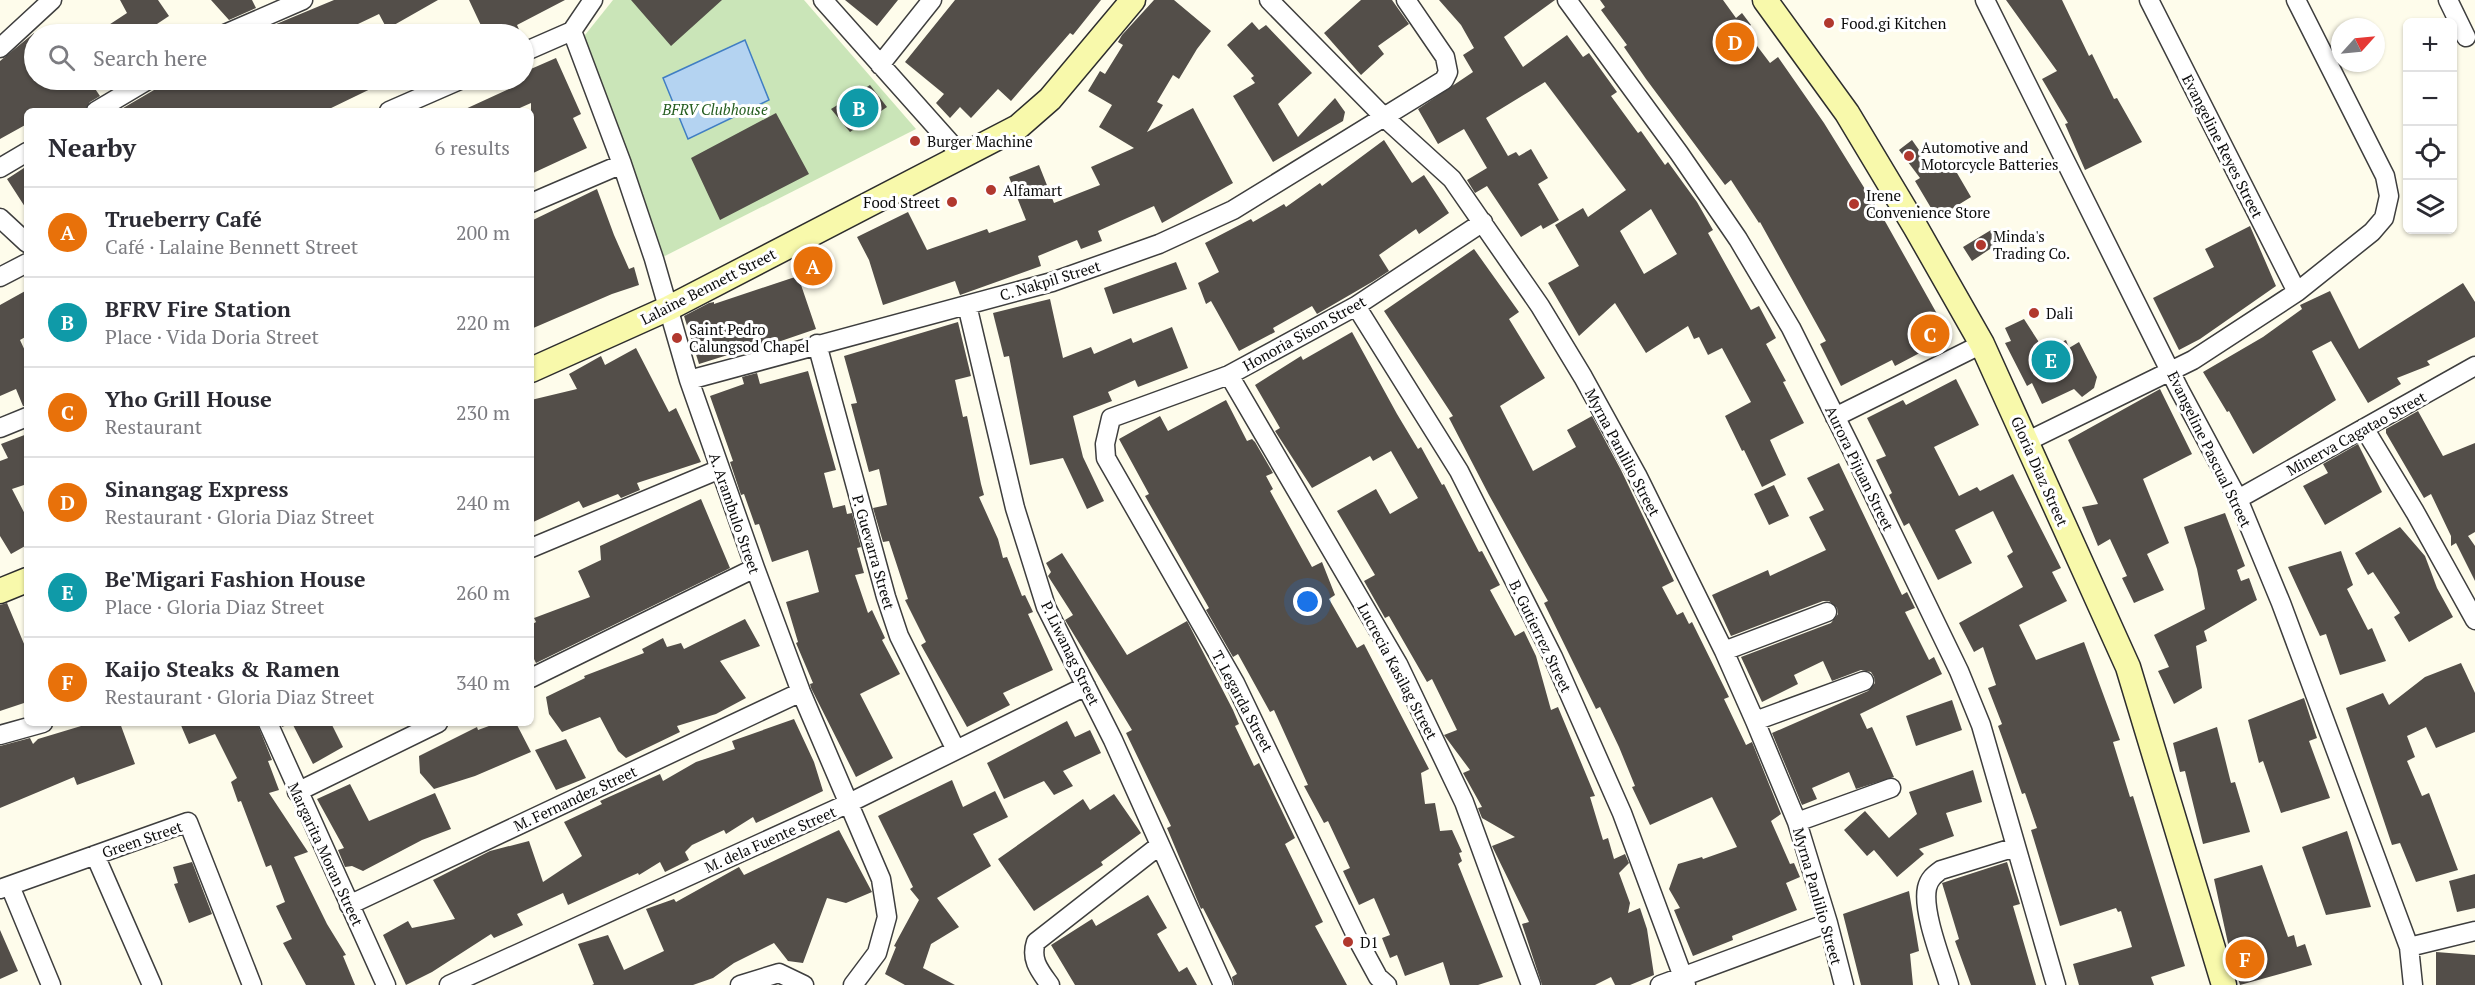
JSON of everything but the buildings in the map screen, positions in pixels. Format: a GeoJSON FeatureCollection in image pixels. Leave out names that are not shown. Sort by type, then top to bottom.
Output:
{"type":"FeatureCollection","features":[{"type":"Feature","properties":{"kind":"street"},"geometry":{"type":"LineString","coordinates":[[26,24],[52,0]]}},
{"type":"Feature","properties":{"kind":"street"},"geometry":{"type":"LineString","coordinates":[[248,24],[303,0]]}},
{"type":"Feature","properties":{"kind":"street"},"geometry":{"type":"LineString","coordinates":[[534,48],[572,31],[592,0]]}},
{"type":"Feature","properties":{"kind":"street"},"geometry":{"type":"LineString","coordinates":[[824,0],[963,156]]}},
{"type":"Feature","properties":{"kind":"street"},"geometry":{"type":"LineString","coordinates":[[880,65],[932,0]]}},
{"type":"Feature","properties":{"kind":"street","name":"Lalaine Bennett Street"},"geometry":{"type":"LineString","coordinates":[[534,369],[669,308],[1018,127],[1050,99],[1133,0]]}},
{"type":"Feature","properties":{"kind":"street","name":"Myrna Panlilio Street"},"geometry":{"type":"LineString","coordinates":[[1269,0],[1385,118],[1452,179],[1483,222],[1583,377],[1637,475],[1724,651],[1755,721],[1797,822],[1828,923],[1844,985]]}},
{"type":"Feature","properties":{"kind":"street","name":"C. Nakpil Street"},"geometry":{"type":"LineString","coordinates":[[690,381],[818,344],[1052,282],[1159,244],[1233,210],[1437,86],[1448,72],[1445,57],[1406,0]]}},
{"type":"Feature","properties":{"kind":"street","name":"Aurora Pijuan Street"},"geometry":{"type":"LineString","coordinates":[[1567,0],[1679,153],[1738,239],[1791,328],[1959,671],[1981,725],[2056,985]]}},
{"type":"Feature","properties":{"kind":"street","name":"Gloria Diaz Street"},"geometry":{"type":"LineString","coordinates":[[1765,0],[1846,113],[1916,228],[1982,345],[2128,667],[2224,985]]}},
{"type":"Feature","properties":{"kind":"street","name":"Evangeline Pascual Street"},"geometry":{"type":"LineString","coordinates":[[1984,0],[2238,499],[2281,603],[2409,947],[2413,985]]}},
{"type":"Feature","properties":{"kind":"street","name":"Evangeline Reyes Street"},"geometry":{"type":"LineString","coordinates":[[2149,0],[2297,292]]}},
{"type":"Feature","properties":{"kind":"street"},"geometry":{"type":"LineString","coordinates":[[2026,442],[2172,371],[2247,326],[2297,292],[2372,232],[2384,218],[2389,196],[2385,176],[2376,153],[2296,0]]}},
{"type":"Feature","properties":{"kind":"street"},"geometry":{"type":"LineString","coordinates":[[2448,0],[2466,37]]}},
{"type":"Feature","properties":{"kind":"street"},"geometry":{"type":"LineString","coordinates":[[0,48],[24,26]]}},
{"type":"Feature","properties":{"kind":"street","name":"A. Arambulo Street"},"geometry":{"type":"LineString","coordinates":[[572,31],[622,164],[690,381],[754,568],[801,692],[880,879],[887,917],[877,953],[853,985]]}},
{"type":"Feature","properties":{"kind":"street"},"geometry":{"type":"LineString","coordinates":[[101,108],[131,90]]}},
{"type":"Feature","properties":{"kind":"street"},"geometry":{"type":"LineString","coordinates":[[396,108],[437,90]]}},
{"type":"Feature","properties":{"kind":"street"},"geometry":{"type":"LineString","coordinates":[[0,168],[24,154]]}},
{"type":"Feature","properties":{"kind":"street"},"geometry":{"type":"LineString","coordinates":[[534,202],[622,164]]}},
{"type":"Feature","properties":{"kind":"street"},"geometry":{"type":"LineString","coordinates":[[0,218],[24,240]]}},
{"type":"Feature","properties":{"kind":"street","name":"Honoria Sison Street"},"geometry":{"type":"LineString","coordinates":[[1111,418],[1229,375],[1356,306],[1483,222]]}},
{"type":"Feature","properties":{"kind":"street"},"geometry":{"type":"LineString","coordinates":[[0,277],[24,265]]}},
{"type":"Feature","properties":{"kind":"street","name":"P. Liwanag Street"},"geometry":{"type":"LineString","coordinates":[[967,305],[1029,559],[1046,607],[1086,686],[1223,985]]}},
{"type":"Feature","properties":{"kind":"street","name":"B. Gutierrez Street"},"geometry":{"type":"LineString","coordinates":[[1356,306],[1459,471],[1553,657],[1622,813],[1685,981]]}},
{"type":"Feature","properties":{"kind":"street","name":"P. Guevarra Street"},"geometry":{"type":"LineString","coordinates":[[818,344],[886,597],[899,636],[956,750]]}},
{"type":"Feature","properties":{"kind":"street"},"geometry":{"type":"LineString","coordinates":[[1835,417],[1982,345]]}},
{"type":"Feature","properties":{"kind":"street","name":"Minerva Cagatao Street"},"geometry":{"type":"LineString","coordinates":[[2238,499],[2475,366]]}},
{"type":"Feature","properties":{"kind":"street","name":"Lucrecia Kasilag Street"},"geometry":{"type":"LineString","coordinates":[[1229,375],[1398,664],[1464,802],[1531,985]]}},
{"type":"Feature","properties":{"kind":"street"},"geometry":{"type":"LineString","coordinates":[[0,428],[24,418]]}},
{"type":"Feature","properties":{"kind":"street","name":"T. Legarda Street"},"geometry":{"type":"LineString","coordinates":[[1111,418],[1105,444],[1106,458],[1235,683],[1360,944],[1378,977],[1387,985]]}},
{"type":"Feature","properties":{"kind":"street"},"geometry":{"type":"LineString","coordinates":[[2364,429],[2415,512],[2475,620]]}},
{"type":"Feature","properties":{"kind":"street"},"geometry":{"type":"LineString","coordinates":[[534,547],[720,469]]}},
{"type":"Feature","properties":{"kind":"street"},"geometry":{"type":"LineString","coordinates":[[534,677],[754,568]]}},
{"type":"Feature","properties":{"kind":"street"},"geometry":{"type":"LineString","coordinates":[[0,591],[24,581]]}},
{"type":"Feature","properties":{"kind":"street"},"geometry":{"type":"LineString","coordinates":[[1724,651],[1827,612]]}},
{"type":"Feature","properties":{"kind":"street"},"geometry":{"type":"LineString","coordinates":[[1755,721],[1864,681]]}},
{"type":"Feature","properties":{"kind":"street","name":"M. dela Fuente Street"},"geometry":{"type":"LineString","coordinates":[[449,985],[847,804],[1086,686]]}},
{"type":"Feature","properties":{"kind":"street","name":"M. Fernandez Street"},"geometry":{"type":"LineString","coordinates":[[349,905],[801,692]]}},
{"type":"Feature","properties":{"kind":"street"},"geometry":{"type":"LineString","coordinates":[[0,735],[32,726]]}},
{"type":"Feature","properties":{"kind":"street","name":"Margarita Moran Street"},"geometry":{"type":"LineString","coordinates":[[269,726],[297,792],[386,985]]}},
{"type":"Feature","properties":{"kind":"street"},"geometry":{"type":"LineString","coordinates":[[297,792],[432,726]]}},
{"type":"Feature","properties":{"kind":"street"},"geometry":{"type":"LineString","coordinates":[[1797,822],[1891,788]]}},
{"type":"Feature","properties":{"kind":"street","name":"Green Street"},"geometry":{"type":"LineString","coordinates":[[5,887],[188,822],[252,985]]}},
{"type":"Feature","properties":{"kind":"street"},"geometry":{"type":"LineString","coordinates":[[1050,985],[1035,963],[1033,952],[1036,942],[1160,845]]}},
{"type":"Feature","properties":{"kind":"street"},"geometry":{"type":"LineString","coordinates":[[1949,985],[1927,907],[1927,886],[1932,876],[1941,870],[2016,847]]}},
{"type":"Feature","properties":{"kind":"street"},"geometry":{"type":"LineString","coordinates":[[96,855],[152,985]]}},
{"type":"Feature","properties":{"kind":"street"},"geometry":{"type":"LineString","coordinates":[[5,887],[51,985]]}},
{"type":"Feature","properties":{"kind":"street"},"geometry":{"type":"LineString","coordinates":[[1660,985],[1685,981],[1828,923]]}},
{"type":"Feature","properties":{"kind":"street"},"geometry":{"type":"LineString","coordinates":[[2409,947],[2475,931]]}},
{"type":"Feature","properties":{"kind":"street"},"geometry":{"type":"LineString","coordinates":[[740,985],[779,974],[804,985]]}},
{"type":"Feature","properties":{"kind":"green space","name":"BFRV Clubhouse"},"geometry":{"type":"Polygon","coordinates":[[[613,0],[804,0],[916,129],[655,261],[577,45],[613,0]]]}},
{"type":"Feature","properties":{"kind":"water"},"geometry":{"type":"Polygon","coordinates":[[[745,40],[769,100],[688,139],[663,78],[745,40]]]}},
{"type":"Feature","properties":{"kind":"place","name":"Food.gi Kitchen"},"geometry":{"type":"Point","coordinates":[1829,23]}},
{"type":"Feature","properties":{"kind":"place","name":"Sinangag Express"},"geometry":{"type":"Point","coordinates":[1735,42]}},
{"type":"Feature","properties":{"kind":"place","name":"BFRV Fire Station"},"geometry":{"type":"Point","coordinates":[859,108]}},
{"type":"Feature","properties":{"kind":"place","name":"Burger Machine"},"geometry":{"type":"Point","coordinates":[915,141]}},
{"type":"Feature","properties":{"kind":"place","name":"Automotive and Motorcycle Batteries"},"geometry":{"type":"Point","coordinates":[1909,156]}},
{"type":"Feature","properties":{"kind":"place","name":"Alfamart"},"geometry":{"type":"Point","coordinates":[991,190]}},
{"type":"Feature","properties":{"kind":"place","name":"Food Street"},"geometry":{"type":"Point","coordinates":[952,202]}},
{"type":"Feature","properties":{"kind":"place","name":"Irene Convenience Store"},"geometry":{"type":"Point","coordinates":[1854,204]}},
{"type":"Feature","properties":{"kind":"place","name":"Minda's Trading Co."},"geometry":{"type":"Point","coordinates":[1981,245]}},
{"type":"Feature","properties":{"kind":"place","name":"Trueberry Café"},"geometry":{"type":"Point","coordinates":[813,266]}},
{"type":"Feature","properties":{"kind":"place","name":"Dali"},"geometry":{"type":"Point","coordinates":[2034,313]}},
{"type":"Feature","properties":{"kind":"place","name":"Yho Grill House"},"geometry":{"type":"Point","coordinates":[1930,334]}},
{"type":"Feature","properties":{"kind":"place","name":"Saint Pedro Calungsod Chapel"},"geometry":{"type":"Point","coordinates":[677,338]}},
{"type":"Feature","properties":{"kind":"place","name":"Be'Migari Fashion House"},"geometry":{"type":"Point","coordinates":[2051,360]}},
{"type":"Feature","properties":{"kind":"place","name":"D1"},"geometry":{"type":"Point","coordinates":[1348,942]}},
{"type":"Feature","properties":{"kind":"place","name":"Kaijo Steaks & Ramen"},"geometry":{"type":"Point","coordinates":[2245,959]}}]}
